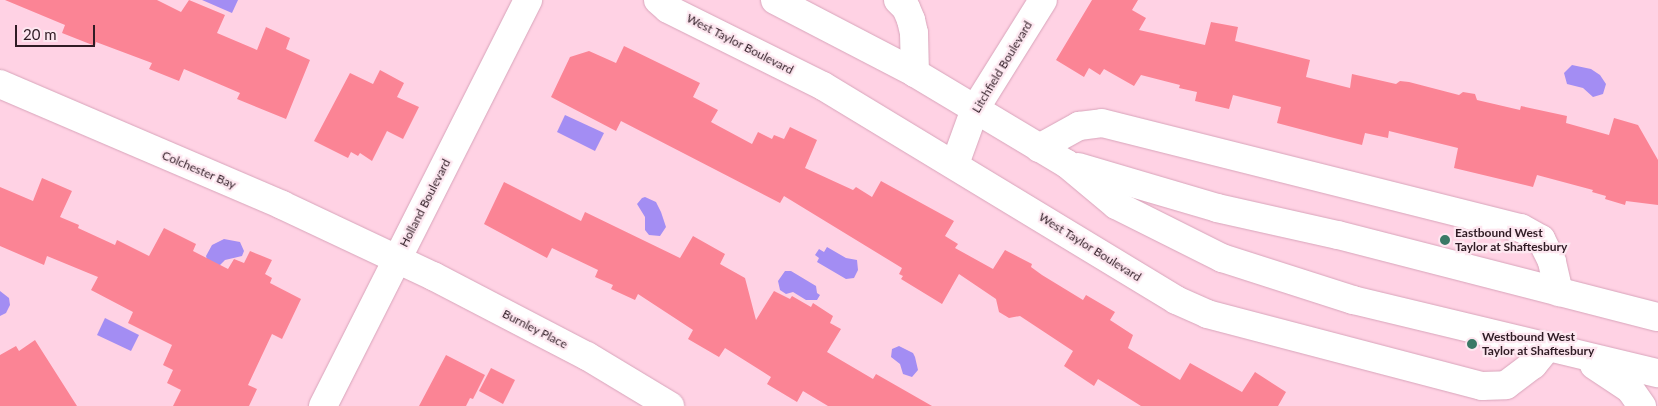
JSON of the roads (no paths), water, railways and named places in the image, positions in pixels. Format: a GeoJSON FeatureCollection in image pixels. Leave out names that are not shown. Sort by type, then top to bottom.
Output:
{"type":"FeatureCollection","features":[{"type":"Feature","properties":{"kind":"street","name":"Holland Boulevard"},"geometry":{"type":"LineString","coordinates":[[322,406],[528,0]]}},
{"type":"Feature","properties":{"kind":"street","name":"West Taylor Boulevard"},"geometry":{"type":"LineString","coordinates":[[658,0],[668,9],[822,86],[955,164],[1176,300],[1207,314],[1482,386],[1506,385],[1533,365],[1547,348]]}},
{"type":"Feature","properties":{"kind":"street"},"geometry":{"type":"LineString","coordinates":[[775,0],[915,73],[1067,164],[1116,205],[1222,258],[1354,300],[1583,357],[1658,373]]}},
{"type":"Feature","properties":{"kind":"street"},"geometry":{"type":"LineString","coordinates":[[898,0],[906,8],[914,33],[915,73]]}},
{"type":"Feature","properties":{"kind":"street","name":"Litchfield Boulevard"},"geometry":{"type":"LineString","coordinates":[[955,164],[975,109],[1042,0]]}},
{"type":"Feature","properties":{"kind":"street","name":"Colchester Bay"},"geometry":{"type":"LineString","coordinates":[[0,84],[282,205],[396,260]]}},
{"type":"Feature","properties":{"kind":"street"},"geometry":{"type":"LineString","coordinates":[[1039,148],[1079,126],[1102,123],[1521,228],[1541,239],[1552,262],[1559,292]]}},
{"type":"Feature","properties":{"kind":"street"},"geometry":{"type":"LineString","coordinates":[[1067,164],[1217,208],[1338,235],[1658,317]]}},
{"type":"Feature","properties":{"kind":"street","name":"Burnley Place"},"geometry":{"type":"LineString","coordinates":[[396,260],[587,356],[670,406]]}},
{"type":"Feature","properties":{"kind":"street"},"geometry":{"type":"LineString","coordinates":[[1598,302],[1649,301],[1658,297]]}},
{"type":"Feature","properties":{"kind":"street"},"geometry":{"type":"LineString","coordinates":[[1583,357],[1630,389],[1642,406]]}},
{"type":"Feature","properties":{"kind":"place","name":"Eastbound West Taylor at Shaftesbury"},"geometry":{"type":"Point","coordinates":[1445,240]}},
{"type":"Feature","properties":{"kind":"place","name":"Westbound West Taylor at Shaftesbury"},"geometry":{"type":"Point","coordinates":[1472,344]}}]}
